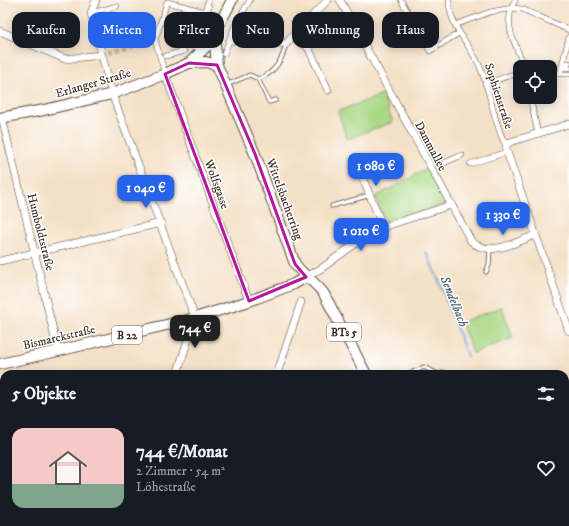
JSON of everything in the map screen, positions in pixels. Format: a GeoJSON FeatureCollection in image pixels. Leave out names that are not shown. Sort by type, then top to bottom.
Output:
{"type":"FeatureCollection","features":[{"type":"Feature","properties":{"kind":"main road"},"geometry":{"type":"LineString","coordinates":[[224,16],[232,0]]}},
{"type":"Feature","properties":{"kind":"main road"},"geometry":{"type":"LineString","coordinates":[[189,63],[206,48]]}},
{"type":"Feature","properties":{"kind":"main road","name":"Wittelsbacherring"},"geometry":{"type":"LineString","coordinates":[[215,48],[217,65],[255,154],[295,264],[324,294],[364,370]]}},
{"type":"Feature","properties":{"kind":"main road"},"geometry":{"type":"LineString","coordinates":[[189,63],[206,62],[217,65]]}},
{"type":"Feature","properties":{"kind":"main road","name":"Erlanger Straße"},"geometry":{"type":"LineString","coordinates":[[1,118],[44,110],[112,94],[165,74],[189,63]]}},
{"type":"Feature","properties":{"kind":"main road","name":"Bismarckstraße"},"geometry":{"type":"LineString","coordinates":[[0,364],[195,318],[249,301],[294,284],[306,277]]}},
{"type":"Feature","properties":{"kind":"street"},"geometry":{"type":"LineString","coordinates":[[91,12],[96,0]]}},
{"type":"Feature","properties":{"kind":"street"},"geometry":{"type":"LineString","coordinates":[[207,12],[208,9],[206,7],[209,0]]}},
{"type":"Feature","properties":{"kind":"street"},"geometry":{"type":"LineString","coordinates":[[224,54],[235,25],[250,0]]}},
{"type":"Feature","properties":{"kind":"street"},"geometry":{"type":"LineString","coordinates":[[316,12],[328,0]]}},
{"type":"Feature","properties":{"kind":"street","name":"Dammallee"},"geometry":{"type":"LineString","coordinates":[[340,0],[471,241],[478,246],[490,250]]}},
{"type":"Feature","properties":{"kind":"street"},"geometry":{"type":"LineString","coordinates":[[401,0],[430,51],[459,33]]}},
{"type":"Feature","properties":{"kind":"street","name":"Sophienstraße"},"geometry":{"type":"LineString","coordinates":[[449,0],[451,14],[455,25],[470,54],[480,67],[506,149]]}},
{"type":"Feature","properties":{"kind":"street"},"geometry":{"type":"LineString","coordinates":[[515,0],[510,15],[510,26],[512,37],[521,60]]}},
{"type":"Feature","properties":{"kind":"street"},"geometry":{"type":"LineString","coordinates":[[165,74],[155,40],[167,1],[208,9]]}},
{"type":"Feature","properties":{"kind":"street"},"geometry":{"type":"LineString","coordinates":[[95,12],[116,6]]}},
{"type":"Feature","properties":{"kind":"street"},"geometry":{"type":"LineString","coordinates":[[455,25],[490,12],[512,8],[522,9],[569,30]]}},
{"type":"Feature","properties":{"kind":"street"},"geometry":{"type":"LineString","coordinates":[[0,31],[65,59],[101,55]]}},
{"type":"Feature","properties":{"kind":"street"},"geometry":{"type":"LineString","coordinates":[[286,44],[292,37]]}},
{"type":"Feature","properties":{"kind":"street"},"geometry":{"type":"LineString","coordinates":[[569,37],[560,74],[569,74]]}},
{"type":"Feature","properties":{"kind":"street"},"geometry":{"type":"LineString","coordinates":[[228,42],[232,41]]}},
{"type":"Feature","properties":{"kind":"street"},"geometry":{"type":"LineString","coordinates":[[99,48],[112,94],[195,318],[178,370]]}},
{"type":"Feature","properties":{"kind":"street"},"geometry":{"type":"LineString","coordinates":[[308,48],[328,90]]}},
{"type":"Feature","properties":{"kind":"street"},"geometry":{"type":"LineString","coordinates":[[166,56],[184,51]]}},
{"type":"Feature","properties":{"kind":"street"},"geometry":{"type":"LineString","coordinates":[[562,65],[569,63]]}},
{"type":"Feature","properties":{"kind":"street"},"geometry":{"type":"LineString","coordinates":[[562,65],[569,68]]}},
{"type":"Feature","properties":{"kind":"street","name":"Wolfsgasse"},"geometry":{"type":"LineString","coordinates":[[165,74],[249,301]]}},
{"type":"Feature","properties":{"kind":"street"},"geometry":{"type":"LineString","coordinates":[[485,84],[513,74]]}},
{"type":"Feature","properties":{"kind":"street"},"geometry":{"type":"LineString","coordinates":[[532,104],[538,134]]}},
{"type":"Feature","properties":{"kind":"street","name":"Humboldtstraße"},"geometry":{"type":"LineString","coordinates":[[1,118],[58,351]]}},
{"type":"Feature","properties":{"kind":"street"},"geometry":{"type":"LineString","coordinates":[[470,164],[506,149],[510,142],[569,124]]}},
{"type":"Feature","properties":{"kind":"street"},"geometry":{"type":"LineString","coordinates":[[506,149],[535,235],[566,316],[569,332]]}},
{"type":"Feature","properties":{"kind":"street"},"geometry":{"type":"LineString","coordinates":[[444,163],[462,155]]}},
{"type":"Feature","properties":{"kind":"street"},"geometry":{"type":"LineString","coordinates":[[356,162],[383,227]]}},
{"type":"Feature","properties":{"kind":"street"},"geometry":{"type":"LineString","coordinates":[[306,277],[383,227],[451,205]]}},
{"type":"Feature","properties":{"kind":"street"},"geometry":{"type":"LineString","coordinates":[[0,261],[161,223]]}},
{"type":"Feature","properties":{"kind":"street"},"geometry":{"type":"LineString","coordinates":[[490,250],[500,248],[535,235]]}},
{"type":"Feature","properties":{"kind":"street"},"geometry":{"type":"LineString","coordinates":[[278,370],[301,302]]}},
{"type":"Feature","properties":{"kind":"lane"},"geometry":{"type":"LineString","coordinates":[[258,79],[265,77],[280,61],[286,44]]}},
{"type":"Feature","properties":{"kind":"lane"},"geometry":{"type":"LineString","coordinates":[[226,85],[250,75],[258,79],[269,102],[276,100]]}},
{"type":"Feature","properties":{"kind":"lane"},"geometry":{"type":"LineString","coordinates":[[332,206],[370,195]]}},
{"type":"Feature","properties":{"kind":"lane"},"geometry":{"type":"LineString","coordinates":[[486,272],[489,265],[490,250]]}},
{"type":"Feature","properties":{"kind":"lane"},"geometry":{"type":"LineString","coordinates":[[418,370],[424,367],[430,370]]}},
{"type":"Feature","properties":{"kind":"highlighted area"},"geometry":{"type":"Polygon","coordinates":[[[189,63],[217,65],[255,154],[295,264],[306,277],[249,301],[165,74],[189,63]]]}},
{"type":"Feature","properties":{"kind":"green space"},"geometry":{"type":"Polygon","coordinates":[[[382,95],[393,122],[347,139],[338,111],[382,95]]]}},
{"type":"Feature","properties":{"kind":"green space"},"geometry":{"type":"Polygon","coordinates":[[[430,167],[447,203],[387,223],[375,197],[430,167]]]}},
{"type":"Feature","properties":{"kind":"green space"},"geometry":{"type":"Polygon","coordinates":[[[502,307],[513,338],[473,353],[461,322],[502,307]]]}},
{"type":"Feature","properties":{"kind":"waterway","name":"Sendelbach"},"geometry":{"type":"LineString","coordinates":[[426,252],[439,281],[467,356]]}},
{"type":"Feature","properties":{"kind":"tunnel"},"geometry":{"type":"LineString","coordinates":[[101,55],[126,48]]}}]}
